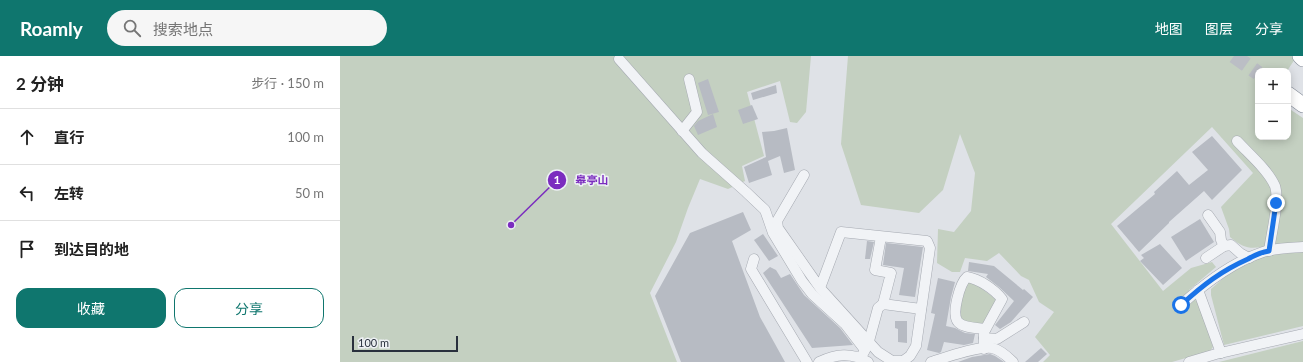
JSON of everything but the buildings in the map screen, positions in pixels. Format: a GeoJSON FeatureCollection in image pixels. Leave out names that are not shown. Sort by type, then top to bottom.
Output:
{"type":"FeatureCollection","features":[{"type":"Feature","properties":{"kind":"highway"},"geometry":{"type":"LineString","coordinates":[[1300,56],[1303,59]]}},
{"type":"Feature","properties":{"kind":"highway"},"geometry":{"type":"LineString","coordinates":[[1291,96],[1303,104]]}},
{"type":"Feature","properties":{"kind":"street"},"geometry":{"type":"LineString","coordinates":[[619,59],[702,153],[765,210],[773,233],[802,280],[812,294],[846,324],[865,353]]}},
{"type":"Feature","properties":{"kind":"street"},"geometry":{"type":"LineString","coordinates":[[682,131],[697,112],[689,79]]}},
{"type":"Feature","properties":{"kind":"street"},"geometry":{"type":"LineString","coordinates":[[1237,141],[1264,169],[1274,186],[1276,203],[1269,251]]}},
{"type":"Feature","properties":{"kind":"street"},"geometry":{"type":"LineString","coordinates":[[804,175],[777,221],[778,228],[865,353]]}},
{"type":"Feature","properties":{"kind":"street"},"geometry":{"type":"LineString","coordinates":[[1208,215],[1220,232],[1221,240],[1224,246]]}},
{"type":"Feature","properties":{"kind":"street"},"geometry":{"type":"LineString","coordinates":[[819,362],[832,356],[878,352],[892,361],[903,362],[910,356],[916,346],[930,248],[927,241],[841,232],[820,288]]}},
{"type":"Feature","properties":{"kind":"street"},"geometry":{"type":"LineString","coordinates":[[865,353],[878,308],[883,304],[890,273],[875,270],[881,237]]}},
{"type":"Feature","properties":{"kind":"street"},"geometry":{"type":"LineString","coordinates":[[1206,258],[1224,246],[1231,245],[1240,253],[1249,258]]}},
{"type":"Feature","properties":{"kind":"street"},"geometry":{"type":"LineString","coordinates":[[1181,305],[1198,290],[1232,266],[1263,252],[1303,247]]}},
{"type":"Feature","properties":{"kind":"street"},"geometry":{"type":"LineString","coordinates":[[754,259],[751,269],[807,362]]}},
{"type":"Feature","properties":{"kind":"street"},"geometry":{"type":"LineString","coordinates":[[984,349],[985,333],[1002,299],[998,294],[975,278],[967,277],[963,280],[960,286],[955,314],[957,322],[985,333],[997,339],[1024,322]]}},
{"type":"Feature","properties":{"kind":"street"},"geometry":{"type":"LineString","coordinates":[[1198,290],[1221,353]]}},
{"type":"Feature","properties":{"kind":"street"},"geometry":{"type":"LineString","coordinates":[[883,304],[921,309]]}},
{"type":"Feature","properties":{"kind":"street"},"geometry":{"type":"LineString","coordinates":[[1189,362],[1303,334]]}},
{"type":"Feature","properties":{"kind":"street"},"geometry":{"type":"LineString","coordinates":[[931,362],[978,349],[993,348],[1005,354],[1013,362]]}},
{"type":"Feature","properties":{"kind":"green space"},"geometry":{"type":"Polygon","coordinates":[[[340,56],[811,56],[806,112],[797,123],[790,122],[780,81],[747,92],[764,156],[742,166],[745,181],[728,189],[700,179],[676,242],[650,293],[677,362],[340,362],[340,56]]]}},
{"type":"Feature","properties":{"kind":"green space"},"geometry":{"type":"Polygon","coordinates":[[[848,56],[1297,56],[1289,68],[1255,68],[1255,140],[1291,140],[1291,110],[1303,118],[1303,242],[1251,248],[1241,245],[1230,237],[1229,229],[1221,207],[1253,173],[1212,127],[1111,224],[1163,291],[1191,268],[1212,262],[1216,267],[1189,290],[1199,303],[1213,347],[1210,351],[1172,362],[1043,362],[1050,355],[1035,337],[1054,312],[1039,302],[1029,280],[1021,276],[999,253],[987,261],[965,258],[960,272],[952,272],[937,263],[938,229],[954,232],[971,211],[975,173],[960,134],[943,190],[919,213],[861,205],[841,144],[848,56]]]}},
{"type":"Feature","properties":{"kind":"green space"},"geometry":{"type":"Polygon","coordinates":[[[1303,252],[1303,326],[1224,345],[1211,295],[1211,289],[1228,274],[1266,255],[1303,252]]]}},
{"type":"Feature","properties":{"kind":"green space"},"geometry":{"type":"Polygon","coordinates":[[[967,282],[973,282],[997,300],[984,324],[964,322],[959,317],[963,287],[967,282]]]}},
{"type":"Feature","properties":{"kind":"green space"},"geometry":{"type":"Polygon","coordinates":[[[1303,341],[1303,362],[1219,362],[1303,341]]]}},
{"type":"Feature","properties":{"kind":"tunnel"},"geometry":{"type":"LineString","coordinates":[[1234,56],[1255,71]]}},
{"type":"Feature","properties":{"kind":"place","name":"皋亭山"},"geometry":{"type":"Point","coordinates":[511,225]}},
{"type":"Feature","properties":{"kind":"route"},"geometry":{"type":"LineString","coordinates":[[1181,305],[1202,286],[1232,266],[1263,252],[1269,251],[1276,203]]}}]}
